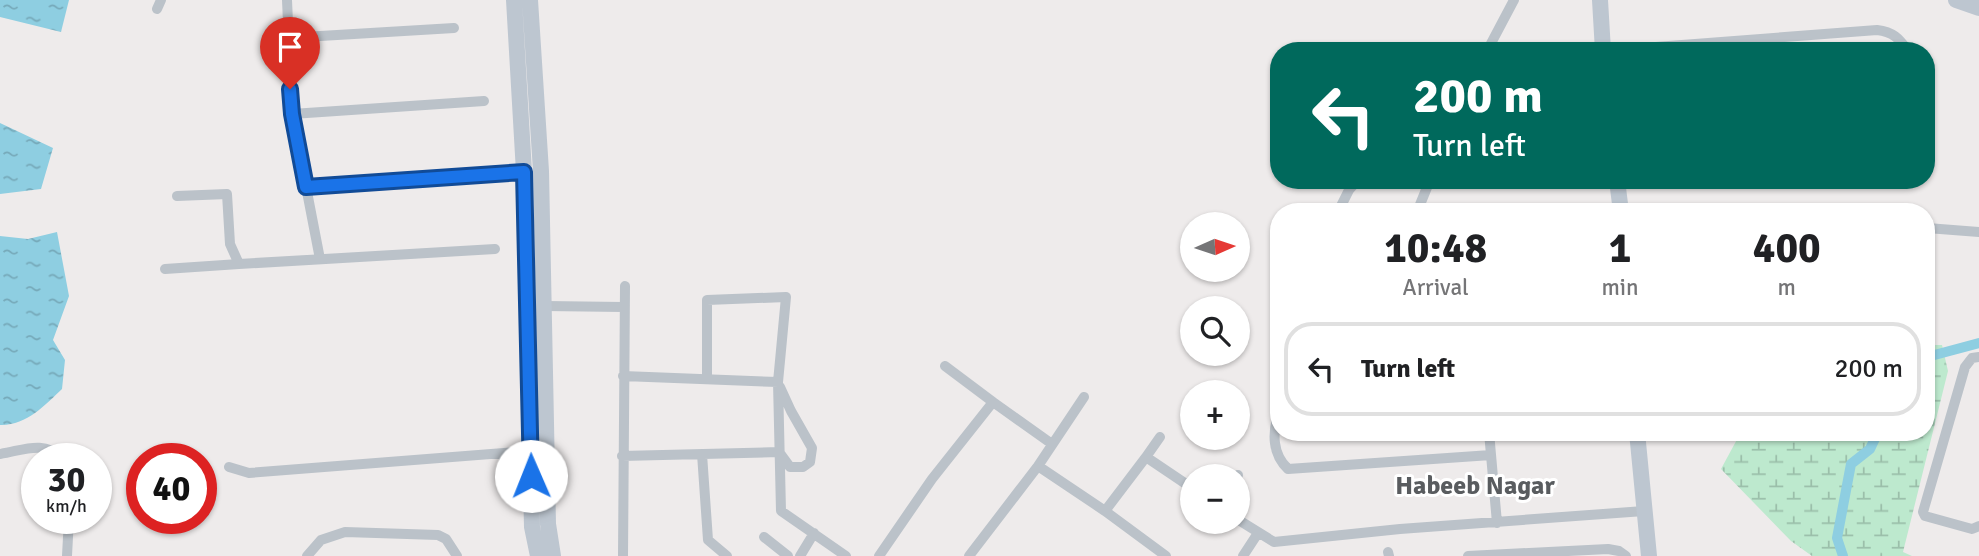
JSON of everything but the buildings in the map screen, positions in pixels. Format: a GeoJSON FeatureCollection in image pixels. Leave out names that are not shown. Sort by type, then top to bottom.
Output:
{"type":"FeatureCollection","features":[{"type":"Feature","properties":{"kind":"street"},"geometry":{"type":"LineString","coordinates":[[287,0],[292,114],[320,259]]}},
{"type":"Feature","properties":{"kind":"street"},"geometry":{"type":"LineString","coordinates":[[514,0],[524,172],[532,527],[538,556]]}},
{"type":"Feature","properties":{"kind":"street"},"geometry":{"type":"LineString","coordinates":[[530,0],[541,171],[548,524],[553,556]]}},
{"type":"Feature","properties":{"kind":"street"},"geometry":{"type":"LineString","coordinates":[[1493,42],[1514,0]]}},
{"type":"Feature","properties":{"kind":"street"},"geometry":{"type":"LineString","coordinates":[[1600,0],[1602,42]]}},
{"type":"Feature","properties":{"kind":"street"},"geometry":{"type":"LineString","coordinates":[[1956,0],[1979,8]]}},
{"type":"Feature","properties":{"kind":"street"},"geometry":{"type":"LineString","coordinates":[[287,38],[454,28]]}},
{"type":"Feature","properties":{"kind":"street"},"geometry":{"type":"LineString","coordinates":[[1720,42],[1877,30],[1889,31],[1901,42]]}},
{"type":"Feature","properties":{"kind":"street"},"geometry":{"type":"LineString","coordinates":[[292,114],[484,101]]}},
{"type":"Feature","properties":{"kind":"street"},"geometry":{"type":"LineString","coordinates":[[306,187],[524,172]]}},
{"type":"Feature","properties":{"kind":"street"},"geometry":{"type":"LineString","coordinates":[[177,196],[227,194],[230,244],[239,264]]}},
{"type":"Feature","properties":{"kind":"street"},"geometry":{"type":"LineString","coordinates":[[1935,229],[1979,232]]}},
{"type":"Feature","properties":{"kind":"street"},"geometry":{"type":"LineString","coordinates":[[165,269],[495,249]]}},
{"type":"Feature","properties":{"kind":"street"},"geometry":{"type":"LineString","coordinates":[[623,556],[625,286]]}},
{"type":"Feature","properties":{"kind":"street"},"geometry":{"type":"LineString","coordinates":[[707,378],[707,300],[786,297],[778,382],[781,511],[786,518],[813,536]]}},
{"type":"Feature","properties":{"kind":"street"},"geometry":{"type":"LineString","coordinates":[[545,306],[623,307]]}},
{"type":"Feature","properties":{"kind":"street"},"geometry":{"type":"LineString","coordinates":[[1979,356],[1972,358],[1965,368],[1923,512],[1925,516],[1972,529],[1979,526]]}},
{"type":"Feature","properties":{"kind":"street"},"geometry":{"type":"LineString","coordinates":[[944,366],[1052,444]]}},
{"type":"Feature","properties":{"kind":"street"},"geometry":{"type":"LineString","coordinates":[[623,376],[778,382]]}},
{"type":"Feature","properties":{"kind":"street"},"geometry":{"type":"LineString","coordinates":[[778,382],[812,448],[810,462],[803,467],[790,467],[779,452]]}},
{"type":"Feature","properties":{"kind":"street"},"geometry":{"type":"LineString","coordinates":[[971,555],[1038,466],[1084,397]]}},
{"type":"Feature","properties":{"kind":"street"},"geometry":{"type":"LineString","coordinates":[[879,556],[932,479],[993,402]]}},
{"type":"Feature","properties":{"kind":"street"},"geometry":{"type":"LineString","coordinates":[[1105,511],[1160,437]]}},
{"type":"Feature","properties":{"kind":"street"},"geometry":{"type":"LineString","coordinates":[[1275,441],[1281,462],[1289,469],[1491,455]]}},
{"type":"Feature","properties":{"kind":"street"},"geometry":{"type":"LineString","coordinates":[[1490,441],[1497,523]]}},
{"type":"Feature","properties":{"kind":"street"},"geometry":{"type":"LineString","coordinates":[[1638,441],[1648,556]]}},
{"type":"Feature","properties":{"kind":"street"},"geometry":{"type":"LineString","coordinates":[[0,454],[21,450]]}},
{"type":"Feature","properties":{"kind":"street"},"geometry":{"type":"LineString","coordinates":[[229,467],[249,473],[530,451]]}},
{"type":"Feature","properties":{"kind":"street"},"geometry":{"type":"LineString","coordinates":[[622,456],[779,452]]}},
{"type":"Feature","properties":{"kind":"street"},"geometry":{"type":"LineString","coordinates":[[504,453],[507,494]]}},
{"type":"Feature","properties":{"kind":"street"},"geometry":{"type":"LineString","coordinates":[[702,454],[708,540],[727,556]]}},
{"type":"Feature","properties":{"kind":"street"},"geometry":{"type":"LineString","coordinates":[[1146,457],[1180,480]]}},
{"type":"Feature","properties":{"kind":"street"},"geometry":{"type":"LineString","coordinates":[[1038,466],[1166,556]]}},
{"type":"Feature","properties":{"kind":"street"},"geometry":{"type":"LineString","coordinates":[[1250,528],[1274,542],[1644,511]]}},
{"type":"Feature","properties":{"kind":"street"},"geometry":{"type":"LineString","coordinates":[[799,528],[846,556]]}},
{"type":"Feature","properties":{"kind":"street"},"geometry":{"type":"LineString","coordinates":[[307,556],[321,540],[353,531],[438,535],[446,539],[457,556]]}},
{"type":"Feature","properties":{"kind":"street"},"geometry":{"type":"LineString","coordinates":[[1243,556],[1258,533]]}},
{"type":"Feature","properties":{"kind":"street"},"geometry":{"type":"LineString","coordinates":[[67,556],[68,534]]}},
{"type":"Feature","properties":{"kind":"street"},"geometry":{"type":"LineString","coordinates":[[800,556],[813,536]]}},
{"type":"Feature","properties":{"kind":"street"},"geometry":{"type":"LineString","coordinates":[[764,537],[788,556]]}},
{"type":"Feature","properties":{"kind":"street"},"geometry":{"type":"LineString","coordinates":[[1468,556],[1608,549],[1619,551],[1626,556]]}},
{"type":"Feature","properties":{"kind":"green space"},"geometry":{"type":"Polygon","coordinates":[[[1935,345],[1942,345],[1948,371],[1935,423],[1935,345]]]}},
{"type":"Feature","properties":{"kind":"green space"},"geometry":{"type":"Polygon","coordinates":[[[1736,441],[1931,441],[1903,552],[1912,556],[1812,556],[1791,541],[1721,469],[1736,441]]]}},
{"type":"Feature","properties":{"kind":"water"},"geometry":{"type":"Polygon","coordinates":[[[0,0],[69,0],[61,32],[0,17],[0,0]]]}},
{"type":"Feature","properties":{"kind":"water"},"geometry":{"type":"Polygon","coordinates":[[[0,123],[53,148],[41,189],[0,194],[0,123]]]}},
{"type":"Feature","properties":{"kind":"water"},"geometry":{"type":"Polygon","coordinates":[[[57,232],[69,296],[53,340],[65,360],[62,389],[27,418],[0,425],[0,236],[28,239],[57,232]]]}},
{"type":"Feature","properties":{"kind":"waterway"},"geometry":{"type":"LineString","coordinates":[[1935,355],[1979,343]]}},
{"type":"Feature","properties":{"kind":"waterway"},"geometry":{"type":"LineString","coordinates":[[1843,556],[1837,538],[1851,464],[1870,449],[1874,441]]}},
{"type":"Feature","properties":{"kind":"district","name":"Habeeb Nagar"},"geometry":{"type":"Point","coordinates":[1475,485]}},
{"type":"Feature","properties":{"kind":"route"},"geometry":{"type":"LineString","coordinates":[[290,89],[306,187],[524,172],[531,476]]}}]}
